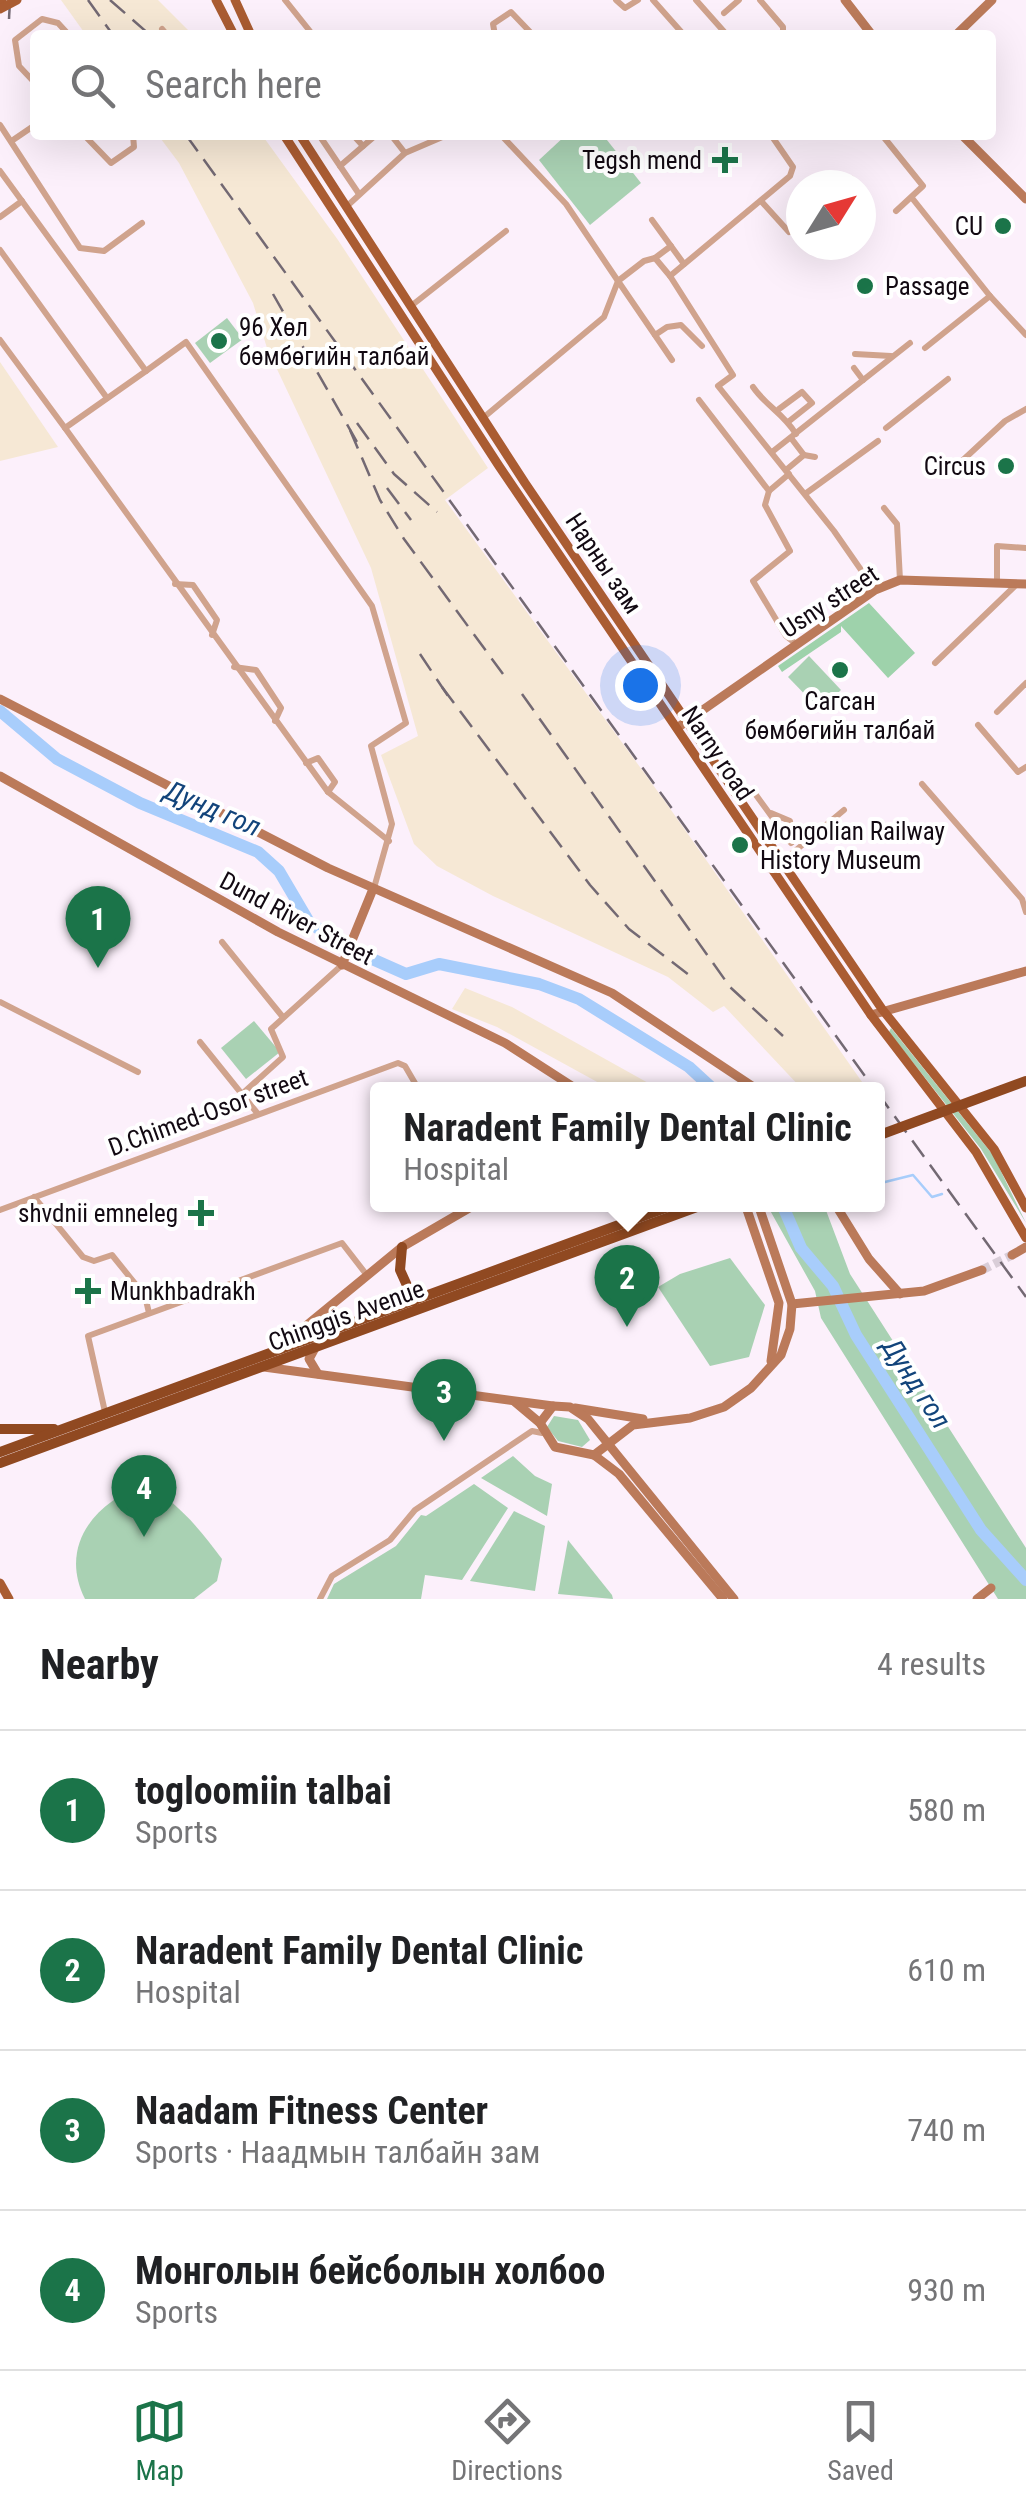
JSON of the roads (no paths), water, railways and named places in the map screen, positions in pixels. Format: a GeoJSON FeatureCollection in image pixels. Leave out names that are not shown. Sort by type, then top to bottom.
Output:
{"type":"FeatureCollection","features":[{"type":"Feature","properties":{"kind":"highway"},"geometry":{"type":"LineString","coordinates":[[885,1133],[1026,1081]]}},
{"type":"Feature","properties":{"kind":"highway","name":"Chinggis Avenue"},"geometry":{"type":"LineString","coordinates":[[0,1452],[654,1212]]}},
{"type":"Feature","properties":{"kind":"highway","name":"Chinggis Avenue"},"geometry":{"type":"LineString","coordinates":[[0,1463],[683,1212]]}},
{"type":"Feature","properties":{"kind":"highway"},"geometry":{"type":"LineString","coordinates":[[402,1247],[400,1270],[414,1301]]}},
{"type":"Feature","properties":{"kind":"highway"},"geometry":{"type":"LineString","coordinates":[[385,1260],[400,1270]]}},
{"type":"Feature","properties":{"kind":"highway"},"geometry":{"type":"LineString","coordinates":[[0,1429],[70,1428]]}},
{"type":"Feature","properties":{"kind":"main road"},"geometry":{"type":"LineString","coordinates":[[0,9],[18,0]]}},
{"type":"Feature","properties":{"kind":"main road"},"geometry":{"type":"LineString","coordinates":[[216,0],[231,30]]}},
{"type":"Feature","properties":{"kind":"main road"},"geometry":{"type":"LineString","coordinates":[[235,0],[249,30]]}},
{"type":"Feature","properties":{"kind":"main road"},"geometry":{"type":"LineString","coordinates":[[845,0],[868,30]]}},
{"type":"Feature","properties":{"kind":"main road"},"geometry":{"type":"LineString","coordinates":[[961,30],[992,0]]}},
{"type":"Feature","properties":{"kind":"main road","name":"Narny road"},"geometry":{"type":"LineString","coordinates":[[287,140],[513,486],[871,1014],[976,1152],[1026,1238]]}},
{"type":"Feature","properties":{"kind":"main road","name":"Нарны зам"},"geometry":{"type":"LineString","coordinates":[[303,140],[482,419],[882,1008]]}},
{"type":"Feature","properties":{"kind":"main road"},"geometry":{"type":"LineString","coordinates":[[967,140],[1026,200]]}},
{"type":"Feature","properties":{"kind":"main road"},"geometry":{"type":"LineString","coordinates":[[341,222],[342,211],[364,235]]}},
{"type":"Feature","properties":{"kind":"main road"},"geometry":{"type":"LineString","coordinates":[[513,486],[533,508],[538,507],[536,499]]}},
{"type":"Feature","properties":{"kind":"main road","name":"Usny street"},"geometry":{"type":"LineString","coordinates":[[677,728],[875,590],[900,580],[1021,584]]}},
{"type":"Feature","properties":{"kind":"main road"},"geometry":{"type":"LineString","coordinates":[[0,700],[98,754],[173,786],[373,889],[612,993],[746,1082]]}},
{"type":"Feature","properties":{"kind":"main road","name":"Dund River Street"},"geometry":{"type":"LineString","coordinates":[[0,776],[342,965],[505,1044],[565,1082]]}},
{"type":"Feature","properties":{"kind":"main road"},"geometry":{"type":"LineString","coordinates":[[342,965],[373,889]]}},
{"type":"Feature","properties":{"kind":"main road"},"geometry":{"type":"LineString","coordinates":[[871,1014],[1026,971]]}},
{"type":"Feature","properties":{"kind":"main road"},"geometry":{"type":"LineString","coordinates":[[882,1008],[974,1121],[1026,1208]]}},
{"type":"Feature","properties":{"kind":"main road"},"geometry":{"type":"LineString","coordinates":[[274,1353],[402,1247],[462,1212]]}},
{"type":"Feature","properties":{"kind":"main road"},"geometry":{"type":"LineString","coordinates":[[748,1212],[779,1303],[771,1361]]}},
{"type":"Feature","properties":{"kind":"main road"},"geometry":{"type":"LineString","coordinates":[[263,1366],[651,1420],[690,1418],[719,1409],[748,1391],[780,1355],[788,1336],[792,1304],[761,1212]]}},
{"type":"Feature","properties":{"kind":"main road"},"geometry":{"type":"LineString","coordinates":[[841,1212],[869,1259],[900,1294]]}},
{"type":"Feature","properties":{"kind":"main road"},"geometry":{"type":"LineString","coordinates":[[1012,1255],[1026,1247]]}},
{"type":"Feature","properties":{"kind":"main road"},"geometry":{"type":"LineString","coordinates":[[792,1304],[900,1294],[954,1283],[982,1270]]}},
{"type":"Feature","properties":{"kind":"main road"},"geometry":{"type":"LineString","coordinates":[[315,1348],[310,1354],[310,1367],[321,1375]]}},
{"type":"Feature","properties":{"kind":"main road"},"geometry":{"type":"LineString","coordinates":[[514,1402],[560,1450],[594,1456],[619,1474],[723,1599]]}},
{"type":"Feature","properties":{"kind":"main road"},"geometry":{"type":"LineString","coordinates":[[541,1428],[553,1406]]}},
{"type":"Feature","properties":{"kind":"main road"},"geometry":{"type":"LineString","coordinates":[[570,1407],[592,1422],[734,1599]]}},
{"type":"Feature","properties":{"kind":"main road"},"geometry":{"type":"LineString","coordinates":[[594,1456],[629,1426],[651,1420]]}},
{"type":"Feature","properties":{"kind":"main road"},"geometry":{"type":"LineString","coordinates":[[0,1584],[9,1599]]}},
{"type":"Feature","properties":{"kind":"main road"},"geometry":{"type":"LineString","coordinates":[[977,1599],[991,1588]]}},
{"type":"Feature","properties":{"kind":"street"},"geometry":{"type":"LineString","coordinates":[[286,0],[309,30]]}},
{"type":"Feature","properties":{"kind":"street"},"geometry":{"type":"LineString","coordinates":[[616,0],[626,8],[638,0]]}},
{"type":"Feature","properties":{"kind":"street"},"geometry":{"type":"LineString","coordinates":[[654,0],[680,30]]}},
{"type":"Feature","properties":{"kind":"street"},"geometry":{"type":"LineString","coordinates":[[696,0],[723,30]]}},
{"type":"Feature","properties":{"kind":"street"},"geometry":{"type":"LineString","coordinates":[[724,13],[739,0]]}},
{"type":"Feature","properties":{"kind":"street"},"geometry":{"type":"LineString","coordinates":[[760,0],[782,30]]}},
{"type":"Feature","properties":{"kind":"street"},"geometry":{"type":"LineString","coordinates":[[494,30],[493,24],[511,12],[528,30]]}},
{"type":"Feature","properties":{"kind":"street"},"geometry":{"type":"LineString","coordinates":[[30,78],[19,66],[14,40],[42,19],[58,23],[64,30]]}},
{"type":"Feature","properties":{"kind":"street"},"geometry":{"type":"LineString","coordinates":[[0,125],[13,140],[41,194],[80,248],[104,250],[142,223]]}},
{"type":"Feature","properties":{"kind":"street"},"geometry":{"type":"LineString","coordinates":[[13,140],[30,129]]}},
{"type":"Feature","properties":{"kind":"street"},"geometry":{"type":"LineString","coordinates":[[89,140],[112,163],[134,147],[133,140]]}},
{"type":"Feature","properties":{"kind":"street"},"geometry":{"type":"LineString","coordinates":[[322,140],[359,194]]}},
{"type":"Feature","properties":{"kind":"street"},"geometry":{"type":"LineString","coordinates":[[358,140],[363,146]]}},
{"type":"Feature","properties":{"kind":"street"},"geometry":{"type":"LineString","coordinates":[[340,166],[370,140]]}},
{"type":"Feature","properties":{"kind":"street"},"geometry":{"type":"LineString","coordinates":[[395,140],[405,153]]}},
{"type":"Feature","properties":{"kind":"street"},"geometry":{"type":"LineString","coordinates":[[346,207],[405,153],[435,140]]}},
{"type":"Feature","properties":{"kind":"street"},"geometry":{"type":"LineString","coordinates":[[506,140],[566,204],[672,360]]}},
{"type":"Feature","properties":{"kind":"street"},"geometry":{"type":"LineString","coordinates":[[670,276],[790,176],[793,168],[777,140]]}},
{"type":"Feature","properties":{"kind":"street"},"geometry":{"type":"LineString","coordinates":[[886,140],[924,186],[896,212]]}},
{"type":"Feature","properties":{"kind":"street"},"geometry":{"type":"LineString","coordinates":[[0,171],[146,371]]}},
{"type":"Feature","properties":{"kind":"street"},"geometry":{"type":"LineString","coordinates":[[912,198],[1026,335]]}},
{"type":"Feature","properties":{"kind":"street"},"geometry":{"type":"LineString","coordinates":[[0,216],[22,201]]}},
{"type":"Feature","properties":{"kind":"street"},"geometry":{"type":"LineString","coordinates":[[761,201],[786,230]]}},
{"type":"Feature","properties":{"kind":"street"},"geometry":{"type":"LineString","coordinates":[[652,220],[684,264]]}},
{"type":"Feature","properties":{"kind":"street"},"geometry":{"type":"LineString","coordinates":[[411,306],[506,231]]}},
{"type":"Feature","properties":{"kind":"street"},"geometry":{"type":"LineString","coordinates":[[482,419],[604,317],[618,281],[644,260],[656,258],[671,246]]}},
{"type":"Feature","properties":{"kind":"street"},"geometry":{"type":"LineString","coordinates":[[0,250],[107,398]]}},
{"type":"Feature","properties":{"kind":"street"},"geometry":{"type":"LineString","coordinates":[[656,258],[733,374],[718,386],[805,494],[875,590]]}},
{"type":"Feature","properties":{"kind":"street"},"geometry":{"type":"LineString","coordinates":[[925,348],[990,296]]}},
{"type":"Feature","properties":{"kind":"street"},"geometry":{"type":"LineString","coordinates":[[655,335],[667,327],[681,325],[702,346]]}},
{"type":"Feature","properties":{"kind":"street"},"geometry":{"type":"LineString","coordinates":[[0,340],[328,792],[388,841]]}},
{"type":"Feature","properties":{"kind":"street"},"geometry":{"type":"LineString","coordinates":[[64,428],[186,342],[372,606],[406,723],[372,746],[390,809],[388,841],[373,889]]}},
{"type":"Feature","properties":{"kind":"street"},"geometry":{"type":"LineString","coordinates":[[772,452],[910,343]]}},
{"type":"Feature","properties":{"kind":"street"},"geometry":{"type":"LineString","coordinates":[[855,354],[892,356]]}},
{"type":"Feature","properties":{"kind":"street"},"geometry":{"type":"LineString","coordinates":[[854,368],[863,380]]}},
{"type":"Feature","properties":{"kind":"street"},"geometry":{"type":"LineString","coordinates":[[886,428],[948,379]]}},
{"type":"Feature","properties":{"kind":"street"},"geometry":{"type":"LineString","coordinates":[[753,387],[761,399],[779,409],[804,455]]}},
{"type":"Feature","properties":{"kind":"street"},"geometry":{"type":"LineString","coordinates":[[779,409],[802,392],[812,403],[788,422]]}},
{"type":"Feature","properties":{"kind":"street"},"geometry":{"type":"LineString","coordinates":[[700,400],[769,491]]}},
{"type":"Feature","properties":{"kind":"street"},"geometry":{"type":"LineString","coordinates":[[963,460],[1005,421],[1026,409]]}},
{"type":"Feature","properties":{"kind":"street"},"geometry":{"type":"LineString","coordinates":[[805,494],[878,441]]}},
{"type":"Feature","properties":{"kind":"street"},"geometry":{"type":"LineString","coordinates":[[804,455],[815,456]]}},
{"type":"Feature","properties":{"kind":"street"},"geometry":{"type":"LineString","coordinates":[[797,645],[786,636],[754,582],[790,551],[765,505],[769,491],[804,455]]}},
{"type":"Feature","properties":{"kind":"street"},"geometry":{"type":"LineString","coordinates":[[884,508],[897,524],[900,580]]}},
{"type":"Feature","properties":{"kind":"street"},"geometry":{"type":"LineString","coordinates":[[997,584],[997,546],[1026,548]]}},
{"type":"Feature","properties":{"kind":"street"},"geometry":{"type":"LineString","coordinates":[[175,584],[192,585],[217,620],[212,635]]}},
{"type":"Feature","properties":{"kind":"street"},"geometry":{"type":"LineString","coordinates":[[935,663],[1021,584]]}},
{"type":"Feature","properties":{"kind":"street"},"geometry":{"type":"LineString","coordinates":[[234,666],[256,670],[281,708],[274,722]]}},
{"type":"Feature","properties":{"kind":"street"},"geometry":{"type":"LineString","coordinates":[[997,712],[1026,683]]}},
{"type":"Feature","properties":{"kind":"street"},"geometry":{"type":"LineString","coordinates":[[978,725],[1018,772],[1026,767]]}},
{"type":"Feature","properties":{"kind":"street"},"geometry":{"type":"LineString","coordinates":[[306,763],[318,758],[335,782],[328,792]]}},
{"type":"Feature","properties":{"kind":"street"},"geometry":{"type":"LineString","coordinates":[[922,784],[1022,899],[1026,912]]}},
{"type":"Feature","properties":{"kind":"street"},"geometry":{"type":"LineString","coordinates":[[756,795],[792,843],[790,821],[769,812]]}},
{"type":"Feature","properties":{"kind":"street"},"geometry":{"type":"LineString","coordinates":[[783,861],[844,810]]}},
{"type":"Feature","properties":{"kind":"street"},"geometry":{"type":"LineString","coordinates":[[222,942],[282,1016]]}},
{"type":"Feature","properties":{"kind":"street"},"geometry":{"type":"LineString","coordinates":[[242,1094],[282,1057],[271,1030],[342,965]]}},
{"type":"Feature","properties":{"kind":"street"},"geometry":{"type":"LineString","coordinates":[[0,1002],[138,1072]]}},
{"type":"Feature","properties":{"kind":"street"},"geometry":{"type":"LineString","coordinates":[[200,1042],[258,1114]]}},
{"type":"Feature","properties":{"kind":"street","name":"D.Chimed-Osor street"},"geometry":{"type":"LineString","coordinates":[[0,1210],[398,1064],[405,1066],[414,1082]]}},
{"type":"Feature","properties":{"kind":"street"},"geometry":{"type":"LineString","coordinates":[[34,1197],[83,1257],[94,1261],[112,1255],[145,1296],[150,1312]]}},
{"type":"Feature","properties":{"kind":"street"},"geometry":{"type":"LineString","coordinates":[[106,1415],[88,1336],[342,1242],[366,1274]]}},
{"type":"Feature","properties":{"kind":"street"},"geometry":{"type":"LineString","coordinates":[[320,1599],[332,1576],[390,1540],[415,1510],[541,1428]]}},
{"type":"Feature","properties":{"kind":"waterway","name":"Дунд гол"},"geometry":{"type":"LineString","coordinates":[[0,711],[57,759],[140,803],[258,852],[279,871],[309,922],[345,947],[406,974],[439,964],[539,984],[579,999],[689,1067],[705,1082]]}},
{"type":"Feature","properties":{"kind":"waterway"},"geometry":{"type":"LineString","coordinates":[[885,1182],[913,1175],[932,1197],[942,1194]]}},
{"type":"Feature","properties":{"kind":"waterway","name":"Дунд гол"},"geometry":{"type":"LineString","coordinates":[[785,1212],[801,1248],[833,1286],[856,1335],[981,1530],[1026,1580]]}},
{"type":"Feature","properties":{"kind":"tunnel"},"geometry":{"type":"LineString","coordinates":[[982,1270],[1012,1255]]}},
{"type":"Feature","properties":{"kind":"railway"},"geometry":{"type":"LineString","coordinates":[[9,19],[10,0]]}},
{"type":"Feature","properties":{"kind":"railway"},"geometry":{"type":"LineString","coordinates":[[88,0],[109,30]]}},
{"type":"Feature","properties":{"kind":"railway"},"geometry":{"type":"LineString","coordinates":[[110,0],[144,30]]}},
{"type":"Feature","properties":{"kind":"railway"},"geometry":{"type":"LineString","coordinates":[[190,140],[869,1082]]}},
{"type":"Feature","properties":{"kind":"railway"},"geometry":{"type":"LineString","coordinates":[[273,294],[357,442]]}},
{"type":"Feature","properties":{"kind":"railway"},"geometry":{"type":"LineString","coordinates":[[357,423],[394,474],[437,512]]}},
{"type":"Feature","properties":{"kind":"railway"},"geometry":{"type":"LineString","coordinates":[[350,430],[380,500],[404,539],[503,674]]}},
{"type":"Feature","properties":{"kind":"railway"},"geometry":{"type":"LineString","coordinates":[[387,488],[411,520]]}},
{"type":"Feature","properties":{"kind":"railway"},"geometry":{"type":"LineString","coordinates":[[420,654],[448,696]]}},
{"type":"Feature","properties":{"kind":"railway"},"geometry":{"type":"LineString","coordinates":[[442,687],[590,885],[629,929],[689,975]]}},
{"type":"Feature","properties":{"kind":"railway"},"geometry":{"type":"LineString","coordinates":[[522,694],[730,987],[783,1036]]}},
{"type":"Feature","properties":{"kind":"railway"},"geometry":{"type":"LineString","coordinates":[[885,1103],[1026,1297]]}},
{"type":"Feature","properties":{"kind":"place","name":"Tegsh mend"},"geometry":{"type":"Point","coordinates":[725,160]}},
{"type":"Feature","properties":{"kind":"place","name":"CU"},"geometry":{"type":"Point","coordinates":[1003,226]}},
{"type":"Feature","properties":{"kind":"place","name":"Passage"},"geometry":{"type":"Point","coordinates":[865,286]}},
{"type":"Feature","properties":{"kind":"place","name":"96 Хөл бөмбөгийн талбай"},"geometry":{"type":"Point","coordinates":[219,341]}},
{"type":"Feature","properties":{"kind":"place","name":"Circus"},"geometry":{"type":"Point","coordinates":[1006,466]}},
{"type":"Feature","properties":{"kind":"place","name":"Сагсан бөмбөгийн талбай"},"geometry":{"type":"Point","coordinates":[840,670]}},
{"type":"Feature","properties":{"kind":"place","name":"Mongolian Railway History Museum"},"geometry":{"type":"Point","coordinates":[740,845]}},
{"type":"Feature","properties":{"kind":"place","name":"togloomiin talbai"},"geometry":{"type":"Point","coordinates":[98,968]}},
{"type":"Feature","properties":{"kind":"place","name":"shvdnii emneleg"},"geometry":{"type":"Point","coordinates":[201,1213]}},
{"type":"Feature","properties":{"kind":"place","name":"Munkhbadrakh"},"geometry":{"type":"Point","coordinates":[88,1291]}},
{"type":"Feature","properties":{"kind":"place","name":"Naradent Family Dental Clinic"},"geometry":{"type":"Point","coordinates":[627,1327]}},
{"type":"Feature","properties":{"kind":"place","name":"Naadam Fitness Center"},"geometry":{"type":"Point","coordinates":[444,1441]}},
{"type":"Feature","properties":{"kind":"place","name":"Монголын бейсболын холбоо"},"geometry":{"type":"Point","coordinates":[144,1537]}}]}
